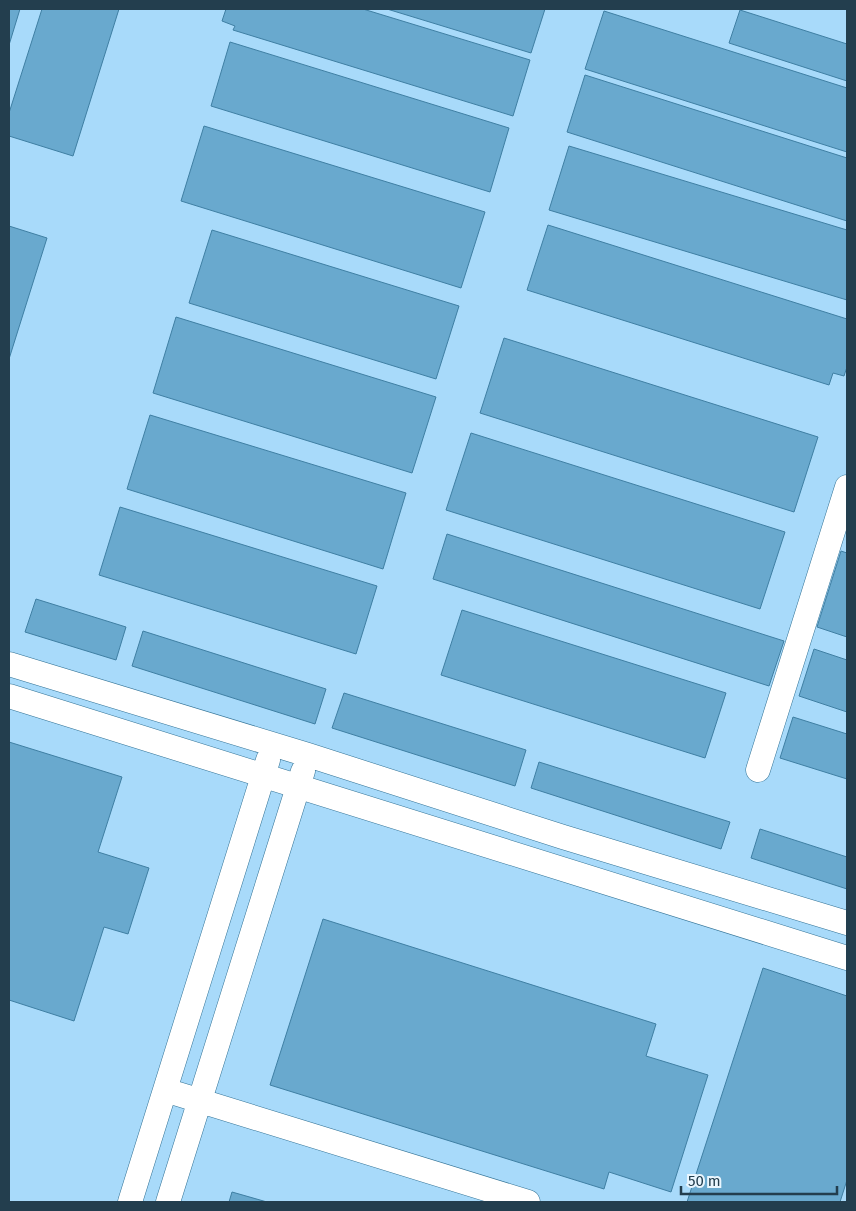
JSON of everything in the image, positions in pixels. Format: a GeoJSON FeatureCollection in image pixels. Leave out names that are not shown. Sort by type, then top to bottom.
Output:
{"type":"FeatureCollection","features":[{"type":"Feature","properties":{"kind":"street"},"geometry":{"type":"LineString","coordinates":[[758,770],[847,487]]}},
{"type":"Feature","properties":{"kind":"street"},"geometry":{"type":"LineString","coordinates":[[9,664],[847,924]]}},
{"type":"Feature","properties":{"kind":"street"},"geometry":{"type":"LineString","coordinates":[[9,696],[847,958]]}},
{"type":"Feature","properties":{"kind":"street"},"geometry":{"type":"LineString","coordinates":[[130,1202],[262,775],[273,745]]}},
{"type":"Feature","properties":{"kind":"street"},"geometry":{"type":"LineString","coordinates":[[168,1202],[308,756]]}},
{"type":"Feature","properties":{"kind":"street"},"geometry":{"type":"LineString","coordinates":[[165,1090],[528,1202]]}},
{"type":"Feature","properties":{"kind":"building"},"geometry":{"type":"Polygon","coordinates":[[[9,9],[20,9],[9,45],[9,9]]]}},
{"type":"Feature","properties":{"kind":"building"},"geometry":{"type":"Polygon","coordinates":[[[42,9],[119,9],[73,156],[9,136],[9,113],[42,9]]]}},
{"type":"Feature","properties":{"kind":"building"},"geometry":{"type":"Polygon","coordinates":[[[226,9],[363,9],[530,60],[513,116],[233,30],[235,26],[222,21],[226,9]]]}},
{"type":"Feature","properties":{"kind":"building"},"geometry":{"type":"Polygon","coordinates":[[[387,9],[545,9],[531,53],[387,9]]]}},
{"type":"Feature","properties":{"kind":"building"},"geometry":{"type":"Polygon","coordinates":[[[740,10],[847,44],[847,81],[729,43],[740,10]]]}},
{"type":"Feature","properties":{"kind":"building"},"geometry":{"type":"Polygon","coordinates":[[[604,11],[847,88],[847,152],[585,69],[604,11]]]}},
{"type":"Feature","properties":{"kind":"building"},"geometry":{"type":"Polygon","coordinates":[[[230,42],[509,128],[490,192],[211,106],[230,42]]]}},
{"type":"Feature","properties":{"kind":"building"},"geometry":{"type":"Polygon","coordinates":[[[585,75],[847,158],[847,221],[567,132],[585,75]]]}},
{"type":"Feature","properties":{"kind":"building"},"geometry":{"type":"Polygon","coordinates":[[[204,126],[485,212],[461,288],[181,201],[204,126]]]}},
{"type":"Feature","properties":{"kind":"building"},"geometry":{"type":"Polygon","coordinates":[[[569,146],[847,230],[847,300],[549,210],[569,146]]]}},
{"type":"Feature","properties":{"kind":"building"},"geometry":{"type":"Polygon","coordinates":[[[548,225],[847,319],[847,367],[844,376],[833,373],[829,385],[527,290],[548,225]]]}},
{"type":"Feature","properties":{"kind":"building"},"geometry":{"type":"Polygon","coordinates":[[[9,226],[47,238],[9,359],[9,226]]]}},
{"type":"Feature","properties":{"kind":"building"},"geometry":{"type":"Polygon","coordinates":[[[212,230],[459,306],[436,379],[189,303],[212,230]]]}},
{"type":"Feature","properties":{"kind":"building"},"geometry":{"type":"Polygon","coordinates":[[[176,317],[436,397],[412,473],[153,393],[176,317]]]}},
{"type":"Feature","properties":{"kind":"building"},"geometry":{"type":"Polygon","coordinates":[[[504,338],[818,437],[794,512],[480,413],[504,338]]]}},
{"type":"Feature","properties":{"kind":"building"},"geometry":{"type":"Polygon","coordinates":[[[150,415],[406,493],[383,569],[127,489],[150,415]]]}},
{"type":"Feature","properties":{"kind":"building"},"geometry":{"type":"Polygon","coordinates":[[[471,433],[785,532],[760,609],[446,510],[471,433]]]}},
{"type":"Feature","properties":{"kind":"building"},"geometry":{"type":"Polygon","coordinates":[[[120,507],[377,586],[356,654],[99,575],[120,507]]]}},
{"type":"Feature","properties":{"kind":"building"},"geometry":{"type":"Polygon","coordinates":[[[447,534],[784,641],[769,686],[433,579],[447,534]]]}},
{"type":"Feature","properties":{"kind":"building"},"geometry":{"type":"Polygon","coordinates":[[[841,551],[847,553],[847,637],[817,627],[841,551]]]}},
{"type":"Feature","properties":{"kind":"building"},"geometry":{"type":"Polygon","coordinates":[[[36,599],[126,627],[116,660],[25,632],[36,599]]]}},
{"type":"Feature","properties":{"kind":"building"},"geometry":{"type":"Polygon","coordinates":[[[462,610],[726,693],[705,758],[441,675],[462,610]]]}},
{"type":"Feature","properties":{"kind":"building"},"geometry":{"type":"Polygon","coordinates":[[[143,631],[326,689],[315,724],[132,666],[143,631]]]}},
{"type":"Feature","properties":{"kind":"building"},"geometry":{"type":"Polygon","coordinates":[[[814,649],[847,660],[847,712],[799,696],[814,649]]]}},
{"type":"Feature","properties":{"kind":"building"},"geometry":{"type":"Polygon","coordinates":[[[344,693],[526,750],[515,786],[332,728],[344,693]]]}},
{"type":"Feature","properties":{"kind":"building"},"geometry":{"type":"Polygon","coordinates":[[[793,717],[847,734],[847,779],[780,758],[793,717]]]}},
{"type":"Feature","properties":{"kind":"building"},"geometry":{"type":"Polygon","coordinates":[[[9,742],[122,777],[98,852],[149,868],[128,934],[104,927],[74,1021],[9,1000],[9,742]]]}},
{"type":"Feature","properties":{"kind":"building"},"geometry":{"type":"Polygon","coordinates":[[[539,762],[730,822],[721,849],[531,788],[539,762]]]}},
{"type":"Feature","properties":{"kind":"building"},"geometry":{"type":"Polygon","coordinates":[[[760,829],[847,857],[847,889],[751,858],[760,829]]]}},
{"type":"Feature","properties":{"kind":"building"},"geometry":{"type":"Polygon","coordinates":[[[323,919],[656,1024],[646,1056],[708,1075],[671,1192],[609,1172],[604,1189],[270,1085],[323,919]]]}},
{"type":"Feature","properties":{"kind":"building"},"geometry":{"type":"Polygon","coordinates":[[[763,968],[847,996],[847,1180],[840,1202],[687,1202],[763,968]]]}},
{"type":"Feature","properties":{"kind":"building"},"geometry":{"type":"Polygon","coordinates":[[[232,1192],[267,1202],[229,1202],[232,1192]]]}}]}
